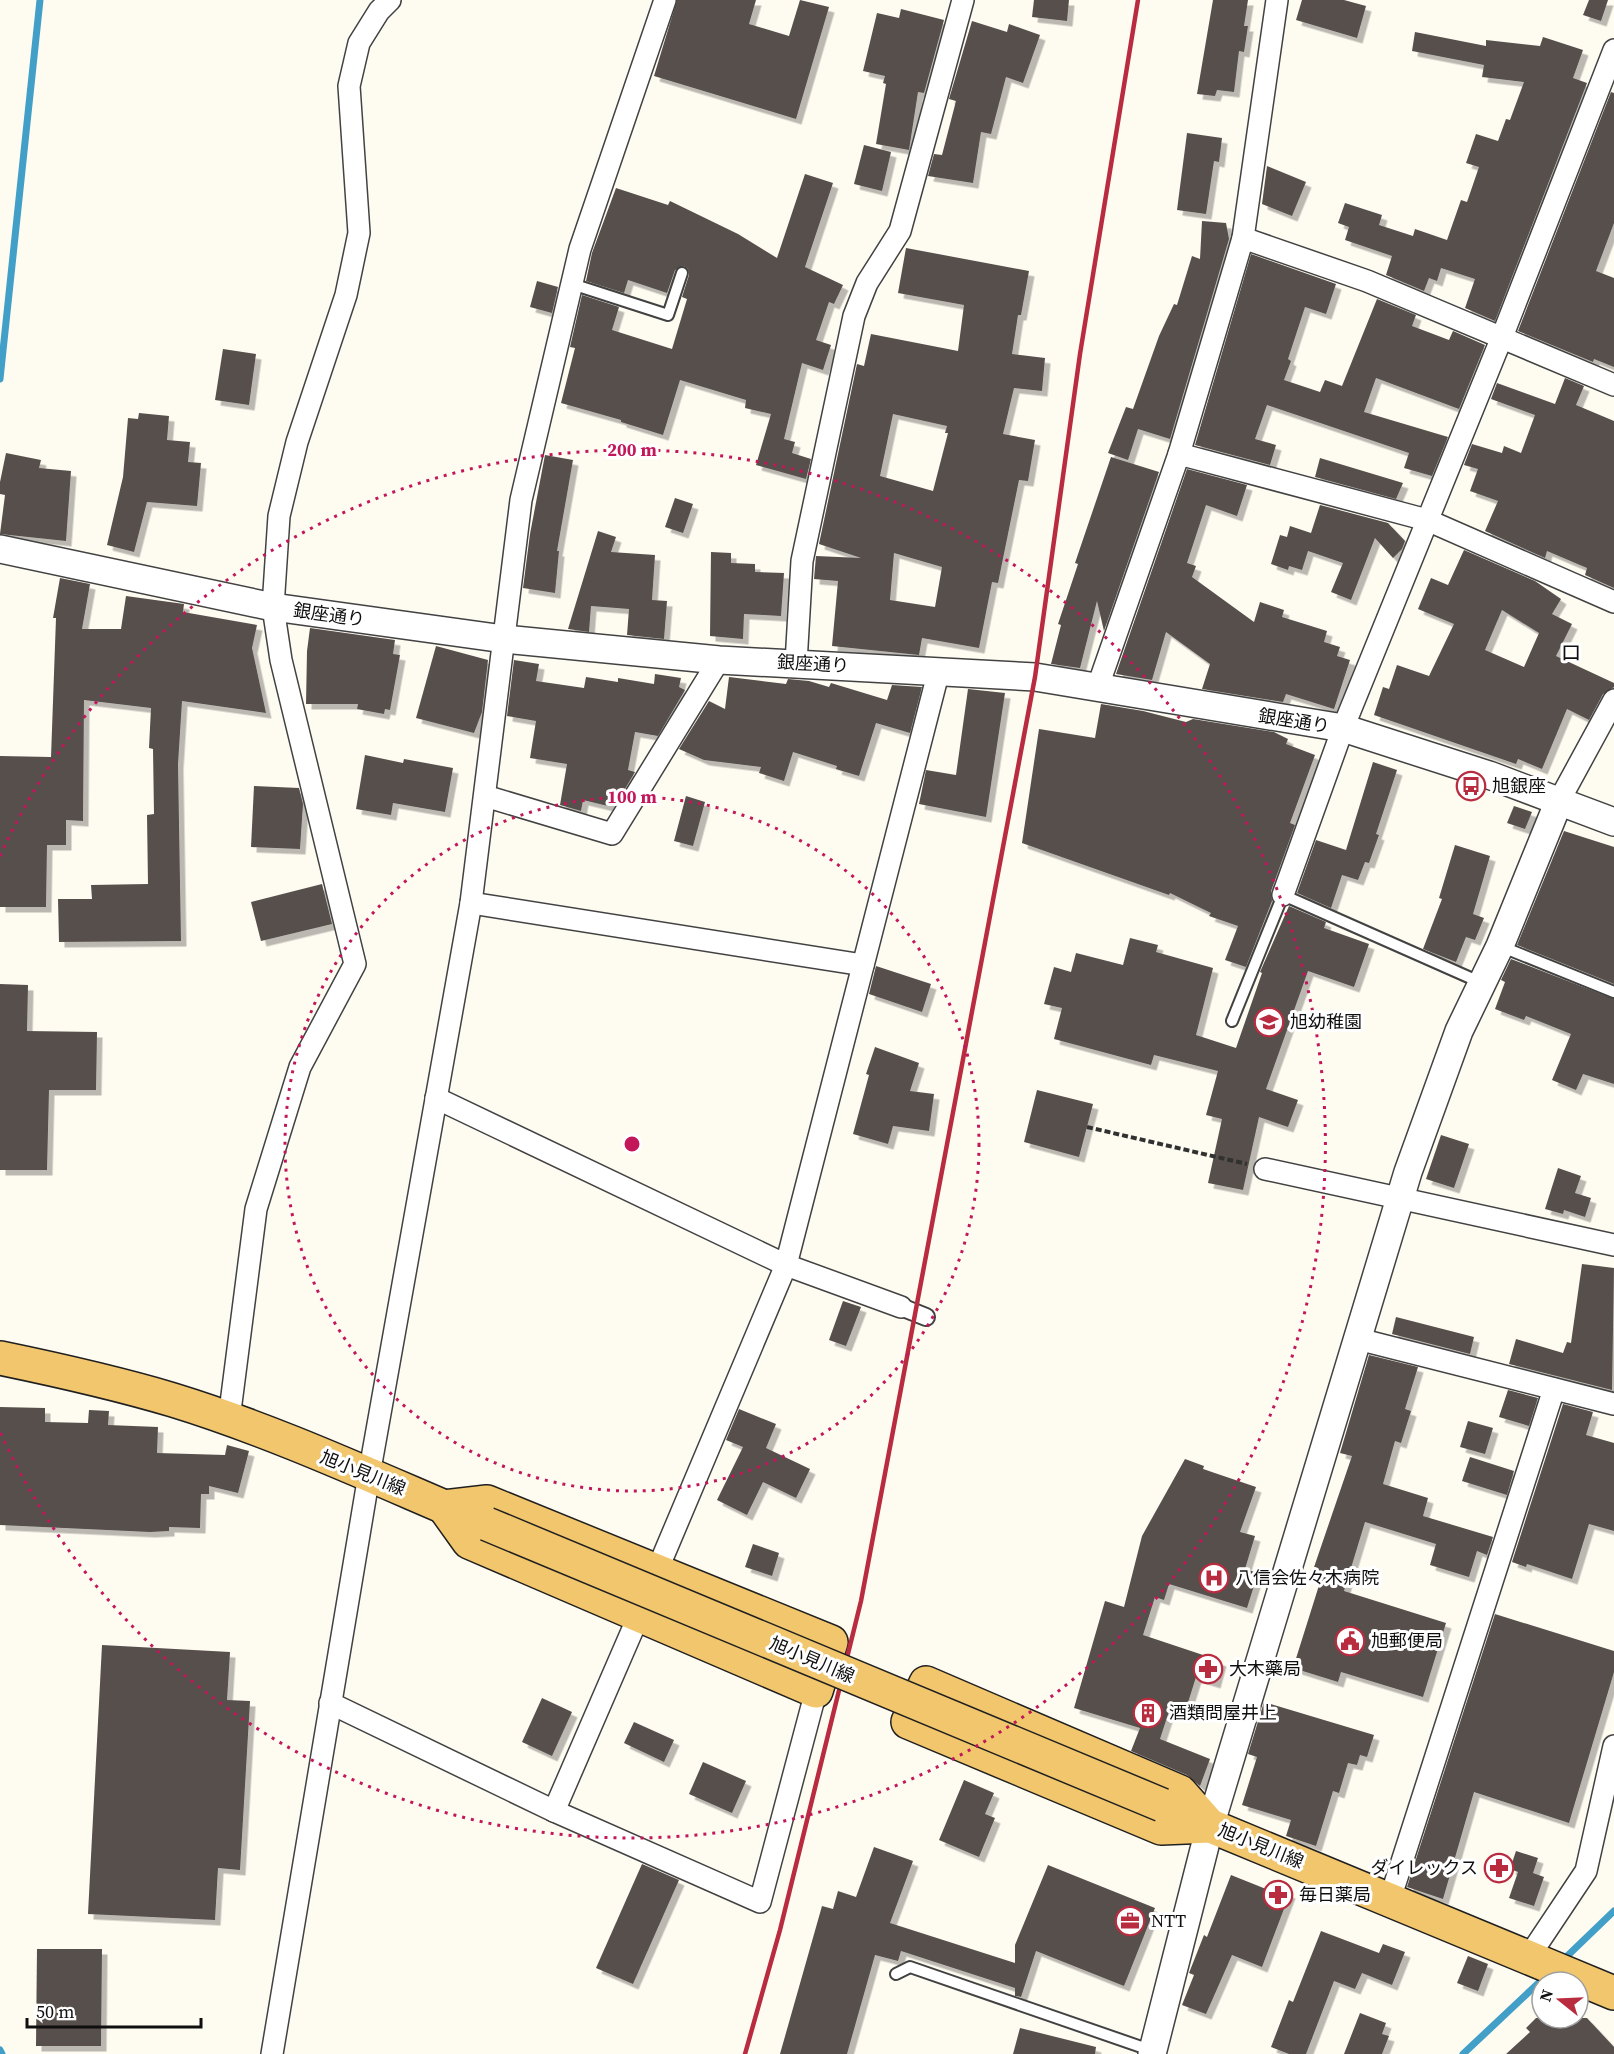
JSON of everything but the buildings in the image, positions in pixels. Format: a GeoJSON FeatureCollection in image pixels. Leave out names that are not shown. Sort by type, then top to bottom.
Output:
{"type":"FeatureCollection","features":[{"type":"Feature","properties":{"kind":"main road","name":"旭小見川線"},"geometry":{"type":"LineString","coordinates":[[0,1358],[99,1379],[229,1419],[369,1475],[1614,1993]]}},
{"type":"Feature","properties":{"kind":"main road"},"geometry":{"type":"LineString","coordinates":[[487,1502],[656,1573],[831,1642],[816,1691],[469,1542],[444,1507],[487,1502]]}},
{"type":"Feature","properties":{"kind":"main road"},"geometry":{"type":"LineString","coordinates":[[926,1683],[1180,1792],[1210,1826],[1161,1828],[908,1722],[926,1683]]}},
{"type":"Feature","properties":{"kind":"street"},"geometry":{"type":"LineString","coordinates":[[229,1419],[256,1209],[300,1066],[355,964],[281,660],[273,607],[279,516],[297,442],[346,295],[359,233],[349,86],[359,44],[380,11],[390,0]]}},
{"type":"Feature","properties":{"kind":"street"},"geometry":{"type":"LineString","coordinates":[[272,2054],[369,1475],[471,903],[521,500],[583,237],[665,0]]}},
{"type":"Feature","properties":{"kind":"street"},"geometry":{"type":"LineString","coordinates":[[796,663],[802,561],[854,316],[867,283],[900,231],[963,0]]}},
{"type":"Feature","properties":{"kind":"street"},"geometry":{"type":"LineString","coordinates":[[1097,689],[1179,454],[1243,238],[1278,0]]}},
{"type":"Feature","properties":{"kind":"street"},"geometry":{"type":"LineString","coordinates":[[1283,895],[1343,728],[1502,337],[1614,50]]}},
{"type":"Feature","properties":{"kind":"street"},"geometry":{"type":"LineString","coordinates":[[1243,238],[1367,281],[1614,385]]}},
{"type":"Feature","properties":{"kind":"street"},"geometry":{"type":"LineString","coordinates":[[1179,454],[1426,520],[1614,602]]}},
{"type":"Feature","properties":{"kind":"street","name":"銀座通り"},"geometry":{"type":"LineString","coordinates":[[0,549],[273,607],[504,639],[719,660],[1035,676],[1097,689],[1343,728],[1489,775],[1614,822]]}},
{"type":"Feature","properties":{"kind":"street"},"geometry":{"type":"LineString","coordinates":[[485,796],[612,834],[719,660]]}},
{"type":"Feature","properties":{"kind":"street"},"geometry":{"type":"LineString","coordinates":[[656,1573],[786,1265],[939,670]]}},
{"type":"Feature","properties":{"kind":"street"},"geometry":{"type":"LineString","coordinates":[[1153,2053],[1210,1826],[1400,1198],[1441,1077],[1500,946],[1559,801],[1614,700]]}},
{"type":"Feature","properties":{"kind":"street"},"geometry":{"type":"LineString","coordinates":[[471,903],[863,965]]}},
{"type":"Feature","properties":{"kind":"street"},"geometry":{"type":"LineString","coordinates":[[436,1098],[786,1265],[926,1317]]}},
{"type":"Feature","properties":{"kind":"street"},"geometry":{"type":"LineString","coordinates":[[1257,1167],[1614,1245]]}},
{"type":"Feature","properties":{"kind":"street"},"geometry":{"type":"LineString","coordinates":[[1358,1339],[1614,1404]]}},
{"type":"Feature","properties":{"kind":"street"},"geometry":{"type":"LineString","coordinates":[[1390,1899],[1554,1389]]}},
{"type":"Feature","properties":{"kind":"street"},"geometry":{"type":"LineString","coordinates":[[554,1811],[639,1615]]}},
{"type":"Feature","properties":{"kind":"street"},"geometry":{"type":"LineString","coordinates":[[330,1703],[554,1811],[760,1902],[816,1691]]}},
{"type":"Feature","properties":{"kind":"street"},"geometry":{"type":"LineString","coordinates":[[1528,1958],[1586,1871],[1614,1746]]}},
{"type":"Feature","properties":{"kind":"lane"},"geometry":{"type":"LineString","coordinates":[[572,284],[668,315],[682,273]]}},
{"type":"Feature","properties":{"kind":"lane"},"geometry":{"type":"LineString","coordinates":[[1232,1021],[1283,895],[1483,983]]}},
{"type":"Feature","properties":{"kind":"lane"},"geometry":{"type":"LineString","coordinates":[[1500,946],[1614,992]]}},
{"type":"Feature","properties":{"kind":"lane"},"geometry":{"type":"LineString","coordinates":[[896,1974],[910,1967],[1153,2053]]}},
{"type":"Feature","properties":{"kind":"path"},"geometry":{"type":"LineString","coordinates":[[1087,1127],[1257,1167]]}},
{"type":"Feature","properties":{"kind":"waterway"},"geometry":{"type":"LineString","coordinates":[[0,379],[40,0]]}},
{"type":"Feature","properties":{"kind":"waterway"},"geometry":{"type":"LineString","coordinates":[[1561,1962],[1614,1911]]}},
{"type":"Feature","properties":{"kind":"waterway"},"geometry":{"type":"LineString","coordinates":[[1463,2054],[1530,1991]]}},
{"type":"Feature","properties":{"kind":"waterway"},"geometry":{"type":"LineString","coordinates":[[0,2050],[2,2054]]}},
{"type":"Feature","properties":{"kind":"railway"},"geometry":{"type":"LineString","coordinates":[[745,2054],[780,1930],[861,1601],[1035,677],[1080,354],[1138,0]]}},
{"type":"Feature","properties":{"kind":"place","name":"旭銀座"},"geometry":{"type":"Point","coordinates":[1471,786]}},
{"type":"Feature","properties":{"kind":"place","name":"旭幼稚園"},"geometry":{"type":"Point","coordinates":[1269,1022]}},
{"type":"Feature","properties":{"kind":"place","name":"八信会佐々木病院"},"geometry":{"type":"Point","coordinates":[1214,1578]}},
{"type":"Feature","properties":{"kind":"place","name":"旭郵便局"},"geometry":{"type":"Point","coordinates":[1350,1641]}},
{"type":"Feature","properties":{"kind":"place","name":"大木藥局"},"geometry":{"type":"Point","coordinates":[1208,1669]}},
{"type":"Feature","properties":{"kind":"place","name":"酒類問屋井上"},"geometry":{"type":"Point","coordinates":[1148,1713]}},
{"type":"Feature","properties":{"kind":"place","name":"ダイレックス"},"geometry":{"type":"Point","coordinates":[1499,1868]}},
{"type":"Feature","properties":{"kind":"place","name":"毎日薬局"},"geometry":{"type":"Point","coordinates":[1278,1895]}},
{"type":"Feature","properties":{"kind":"place","name":"NTT"},"geometry":{"type":"Point","coordinates":[1130,1921]}},
{"type":"Feature","properties":{"kind":"district","name":"ロ"},"geometry":{"type":"Point","coordinates":[1571,653]}}]}
